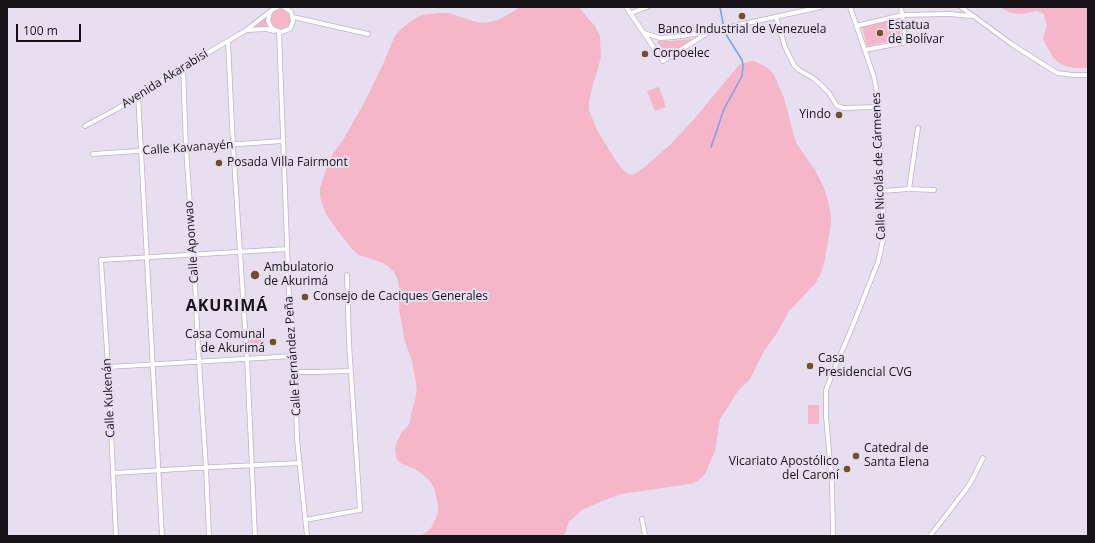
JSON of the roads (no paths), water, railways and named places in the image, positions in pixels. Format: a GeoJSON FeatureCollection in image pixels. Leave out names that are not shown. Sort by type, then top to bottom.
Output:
{"type":"FeatureCollection","features":[{"type":"Feature","properties":{"kind":"street"},"geometry":{"type":"LineString","coordinates":[[284,7],[289,10],[293,16],[368,34]]}},
{"type":"Feature","properties":{"kind":"street"},"geometry":{"type":"LineString","coordinates":[[277,31],[284,32],[290,29],[293,24],[294,7]]}},
{"type":"Feature","properties":{"kind":"street"},"geometry":{"type":"LineString","coordinates":[[626,7],[663,61],[713,30]]}},
{"type":"Feature","properties":{"kind":"street"},"geometry":{"type":"LineString","coordinates":[[630,13],[646,7]]}},
{"type":"Feature","properties":{"kind":"street"},"geometry":{"type":"LineString","coordinates":[[644,33],[654,37],[667,38],[713,30],[821,7]]}},
{"type":"Feature","properties":{"kind":"street","name":"Calle Nicolás de Cármenes"},"geometry":{"type":"LineString","coordinates":[[833,536],[832,484],[826,416],[826,390],[830,377],[852,330],[878,262],[884,236],[878,107],[875,84],[850,7]]}},
{"type":"Feature","properties":{"kind":"street"},"geometry":{"type":"LineString","coordinates":[[865,50],[906,42],[901,7]]}},
{"type":"Feature","properties":{"kind":"street"},"geometry":{"type":"LineString","coordinates":[[961,7],[1013,45],[1057,73],[1088,75]]}},
{"type":"Feature","properties":{"kind":"street","name":"Avenida Akarabisí"},"geometry":{"type":"LineString","coordinates":[[85,126],[115,110],[183,67],[245,31],[275,8]]}},
{"type":"Feature","properties":{"kind":"street","name":"Calle Fernández Peña"},"geometry":{"type":"LineString","coordinates":[[275,8],[269,15],[268,21],[271,27],[277,31],[289,306],[294,339],[300,463],[307,536]]}},
{"type":"Feature","properties":{"kind":"street"},"geometry":{"type":"LineString","coordinates":[[856,26],[902,15],[949,14],[973,16]]}},
{"type":"Feature","properties":{"kind":"street"},"geometry":{"type":"LineString","coordinates":[[776,17],[785,47],[794,65],[820,84],[829,93],[837,106],[843,108],[878,107]]}},
{"type":"Feature","properties":{"kind":"street","name":"Avenida Akarabisí"},"geometry":{"type":"LineString","coordinates":[[245,31],[266,29],[277,31]]}},
{"type":"Feature","properties":{"kind":"street"},"geometry":{"type":"LineString","coordinates":[[228,41],[255,536]]}},
{"type":"Feature","properties":{"kind":"street","name":"Calle Aponwao"},"geometry":{"type":"LineString","coordinates":[[183,67],[186,148],[194,255],[209,536]]}},
{"type":"Feature","properties":{"kind":"street"},"geometry":{"type":"LineString","coordinates":[[138,95],[162,536]]}},
{"type":"Feature","properties":{"kind":"street"},"geometry":{"type":"LineString","coordinates":[[909,189],[918,128]]}},
{"type":"Feature","properties":{"kind":"street","name":"Calle Kavanayén"},"geometry":{"type":"LineString","coordinates":[[93,154],[283,141]]}},
{"type":"Feature","properties":{"kind":"street"},"geometry":{"type":"LineString","coordinates":[[882,191],[909,189],[934,190]]}},
{"type":"Feature","properties":{"kind":"street"},"geometry":{"type":"LineString","coordinates":[[147,258],[286,249]]}},
{"type":"Feature","properties":{"kind":"street","name":"Calle Kukenán"},"geometry":{"type":"LineString","coordinates":[[116,536],[101,260],[147,258]]}},
{"type":"Feature","properties":{"kind":"street"},"geometry":{"type":"LineString","coordinates":[[305,520],[360,510],[351,371],[347,275]]}},
{"type":"Feature","properties":{"kind":"street"},"geometry":{"type":"LineString","coordinates":[[108,367],[294,356]]}},
{"type":"Feature","properties":{"kind":"street"},"geometry":{"type":"LineString","coordinates":[[295,372],[351,371]]}},
{"type":"Feature","properties":{"kind":"street"},"geometry":{"type":"LineString","coordinates":[[930,536],[971,482],[983,458]]}},
{"type":"Feature","properties":{"kind":"street"},"geometry":{"type":"LineString","coordinates":[[113,473],[300,463]]}},
{"type":"Feature","properties":{"kind":"street"},"geometry":{"type":"LineString","coordinates":[[642,519],[645,536]]}},
{"type":"Feature","properties":{"kind":"waterway"},"geometry":{"type":"LineString","coordinates":[[711,147],[724,109],[742,76],[743,65],[742,60],[727,36],[720,7]]}},
{"type":"Feature","properties":{"kind":"place","name":"Banco Industrial de Venezuela"},"geometry":{"type":"Point","coordinates":[742,16]}},
{"type":"Feature","properties":{"kind":"place","name":"Estatua de Bolívar"},"geometry":{"type":"Point","coordinates":[880,33]}},
{"type":"Feature","properties":{"kind":"place","name":"Corpoelec"},"geometry":{"type":"Point","coordinates":[645,54]}},
{"type":"Feature","properties":{"kind":"place","name":"Yindo"},"geometry":{"type":"Point","coordinates":[839,115]}},
{"type":"Feature","properties":{"kind":"place","name":"Posada Villa Fairmont"},"geometry":{"type":"Point","coordinates":[219,163]}},
{"type":"Feature","properties":{"kind":"place","name":"Ambulatorio de Akurimá"},"geometry":{"type":"Point","coordinates":[255,275]}},
{"type":"Feature","properties":{"kind":"place","name":"Consejo de Caciques Generales"},"geometry":{"type":"Point","coordinates":[305,297]}},
{"type":"Feature","properties":{"kind":"place","name":"Casa Comunal de Akurimá"},"geometry":{"type":"Point","coordinates":[273,342]}},
{"type":"Feature","properties":{"kind":"place","name":"Casa Presidencial CVG"},"geometry":{"type":"Point","coordinates":[810,366]}},
{"type":"Feature","properties":{"kind":"place","name":"Catedral de Santa Elena"},"geometry":{"type":"Point","coordinates":[856,456]}},
{"type":"Feature","properties":{"kind":"place","name":"Vicariato Apostólico del Caroní"},"geometry":{"type":"Point","coordinates":[847,469]}},
{"type":"Feature","properties":{"kind":"district","name":"AKURIMÁ"},"geometry":{"type":"Point","coordinates":[227,306]}}]}
